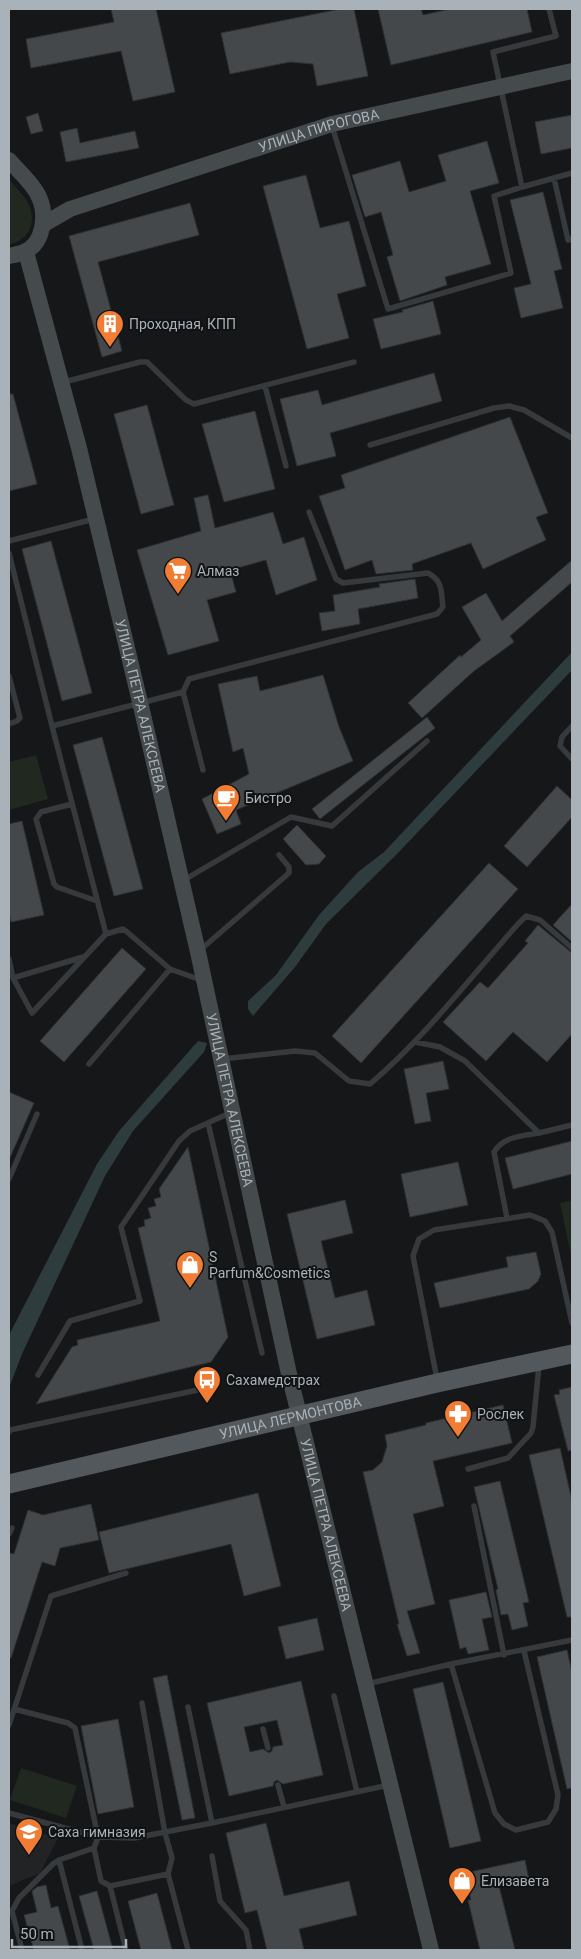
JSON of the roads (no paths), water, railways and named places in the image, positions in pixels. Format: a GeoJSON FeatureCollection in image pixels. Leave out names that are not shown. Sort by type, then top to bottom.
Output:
{"type":"FeatureCollection","features":[{"type":"Feature","properties":{"kind":"main road","name":"УЛИЦА ЛЕРМОНТОВА"},"geometry":{"type":"LineString","coordinates":[[9,1484],[437,1383],[572,1354]]}},
{"type":"Feature","properties":{"kind":"street","name":"УЛИЦА ПИРОГОВА"},"geometry":{"type":"LineString","coordinates":[[44,224],[70,209],[332,124],[572,71]]}},
{"type":"Feature","properties":{"kind":"street"},"geometry":{"type":"LineString","coordinates":[[9,160],[39,196],[55,206],[70,209]]}},
{"type":"Feature","properties":{"kind":"street"},"geometry":{"type":"LineString","coordinates":[[9,256],[26,252],[37,241],[44,224],[44,214],[39,196]]}},
{"type":"Feature","properties":{"kind":"street","name":"УЛИЦА ПЕТРА АЛЕКСЕЕВА"},"geometry":{"type":"LineString","coordinates":[[26,252],[62,383],[140,702],[198,952],[290,1374],[432,1950]]}},
{"type":"Feature","properties":{"kind":"lane"},"geometry":{"type":"LineString","coordinates":[[522,187],[502,86],[493,52],[556,36],[549,9]]}},
{"type":"Feature","properties":{"kind":"lane"},"geometry":{"type":"LineString","coordinates":[[332,124],[388,309],[512,272],[494,196],[572,173]]}},
{"type":"Feature","properties":{"kind":"lane"},"geometry":{"type":"LineString","coordinates":[[554,178],[568,240],[572,239]]}},
{"type":"Feature","properties":{"kind":"lane"},"geometry":{"type":"LineString","coordinates":[[62,383],[143,362],[151,364],[186,400],[194,404],[354,362]]}},
{"type":"Feature","properties":{"kind":"lane"},"geometry":{"type":"LineString","coordinates":[[265,386],[286,466]]}},
{"type":"Feature","properties":{"kind":"lane"},"geometry":{"type":"LineString","coordinates":[[370,445],[494,408],[509,406],[524,410],[572,438]]}},
{"type":"Feature","properties":{"kind":"lane"},"geometry":{"type":"LineString","coordinates":[[203,770],[183,692],[189,679],[438,614],[443,607],[440,582],[428,573],[342,583],[336,579],[309,512]]}},
{"type":"Feature","properties":{"kind":"lane"},"geometry":{"type":"LineString","coordinates":[[9,541],[96,518]]}},
{"type":"Feature","properties":{"kind":"lane"},"geometry":{"type":"LineString","coordinates":[[9,555],[106,934]]}},
{"type":"Feature","properties":{"kind":"lane"},"geometry":{"type":"LineString","coordinates":[[9,676],[20,718],[17,722],[9,724]]}},
{"type":"Feature","properties":{"kind":"lane"},"geometry":{"type":"LineString","coordinates":[[52,726],[183,692]]}},
{"type":"Feature","properties":{"kind":"lane"},"geometry":{"type":"LineString","coordinates":[[572,726],[562,737],[560,746],[572,759]]}},
{"type":"Feature","properties":{"kind":"lane"},"geometry":{"type":"LineString","coordinates":[[182,881],[291,817],[332,826],[427,742]]}},
{"type":"Feature","properties":{"kind":"lane"},"geometry":{"type":"LineString","coordinates":[[72,804],[41,812],[36,819],[54,884],[57,887],[97,900]]}},
{"type":"Feature","properties":{"kind":"lane"},"geometry":{"type":"LineString","coordinates":[[198,952],[288,873],[289,867],[279,855]]}},
{"type":"Feature","properties":{"kind":"lane"},"geometry":{"type":"LineString","coordinates":[[221,1059],[278,1052],[316,1053],[349,1081],[370,1084],[415,1042],[526,916],[540,920],[572,948]]}},
{"type":"Feature","properties":{"kind":"lane"},"geometry":{"type":"LineString","coordinates":[[9,959],[13,978],[32,1014],[106,934],[123,929],[170,970],[203,980]]}},
{"type":"Feature","properties":{"kind":"lane"},"geometry":{"type":"LineString","coordinates":[[13,978],[84,957]]}},
{"type":"Feature","properties":{"kind":"lane"},"geometry":{"type":"LineString","coordinates":[[89,1064],[170,970]]}},
{"type":"Feature","properties":{"kind":"lane"},"geometry":{"type":"LineString","coordinates":[[415,1042],[440,1047],[466,1061],[539,1132]]}},
{"type":"Feature","properties":{"kind":"lane"},"geometry":{"type":"LineString","coordinates":[[38,1375],[70,1321],[140,1301],[121,1227],[179,1141],[190,1131],[232,1112]]}},
{"type":"Feature","properties":{"kind":"lane"},"geometry":{"type":"LineString","coordinates":[[9,1179],[37,1114]]}},
{"type":"Feature","properties":{"kind":"lane"},"geometry":{"type":"LineString","coordinates":[[208,1123],[262,1353]]}},
{"type":"Feature","properties":{"kind":"lane"},"geometry":{"type":"LineString","coordinates":[[507,1218],[494,1152],[497,1146],[504,1140],[572,1125]]}},
{"type":"Feature","properties":{"kind":"lane"},"geometry":{"type":"LineString","coordinates":[[437,1383],[413,1256],[419,1240],[434,1230],[530,1215],[546,1221],[552,1232],[572,1323]]}},
{"type":"Feature","properties":{"kind":"lane"},"geometry":{"type":"LineString","coordinates":[[468,1469],[508,1458],[531,1433],[534,1427],[539,1361]]}},
{"type":"Feature","properties":{"kind":"lane"},"geometry":{"type":"LineString","coordinates":[[9,1432],[10,1430],[207,1388]]}},
{"type":"Feature","properties":{"kind":"lane"},"geometry":{"type":"LineString","coordinates":[[474,1506],[504,1655]]}},
{"type":"Feature","properties":{"kind":"lane"},"geometry":{"type":"LineString","coordinates":[[9,1725],[51,1596],[126,1573]]}},
{"type":"Feature","properties":{"kind":"lane"},"geometry":{"type":"LineString","coordinates":[[367,1684],[451,1664],[572,1640]]}},
{"type":"Feature","properties":{"kind":"lane"},"geometry":{"type":"LineString","coordinates":[[451,1664],[495,1813],[504,1824],[516,1830],[548,1822],[556,1809],[558,1795],[524,1651]]}},
{"type":"Feature","properties":{"kind":"lane"},"geometry":{"type":"LineString","coordinates":[[334,1696],[357,1792]]}},
{"type":"Feature","properties":{"kind":"lane"},"geometry":{"type":"LineString","coordinates":[[142,1703],[165,1833],[172,1858],[168,1874],[188,1950]]}},
{"type":"Feature","properties":{"kind":"lane"},"geometry":{"type":"LineString","coordinates":[[188,1707],[212,1823]]}},
{"type":"Feature","properties":{"kind":"lane"},"geometry":{"type":"LineString","coordinates":[[14,1709],[68,1723],[75,1728],[98,1837],[94,1848],[101,1881],[110,1886],[168,1874]]}},
{"type":"Feature","properties":{"kind":"lane"},"geometry":{"type":"LineString","coordinates":[[263,1728],[268,1748]]}},
{"type":"Feature","properties":{"kind":"lane"},"geometry":{"type":"LineString","coordinates":[[9,1813],[98,1837],[134,1838],[391,1784]]}},
{"type":"Feature","properties":{"kind":"lane"},"geometry":{"type":"LineString","coordinates":[[278,1785],[284,1807]]}},
{"type":"Feature","properties":{"kind":"lane"},"geometry":{"type":"LineString","coordinates":[[22,1950],[12,1911],[19,1898],[59,1860],[94,1848]]}},
{"type":"Feature","properties":{"kind":"lane"},"geometry":{"type":"LineString","coordinates":[[212,1856],[220,1901],[246,1930],[250,1950]]}},
{"type":"Feature","properties":{"kind":"lane"},"geometry":{"type":"LineString","coordinates":[[59,1860],[82,1950]]}},
{"type":"Feature","properties":{"kind":"lane"},"geometry":{"type":"LineString","coordinates":[[110,1886],[126,1950]]}},
{"type":"Feature","properties":{"kind":"place","name":"Проходная, КПП"},"geometry":{"type":"Point","coordinates":[110,348]}},
{"type":"Feature","properties":{"kind":"place","name":"Алмаз"},"geometry":{"type":"Point","coordinates":[178,595]}},
{"type":"Feature","properties":{"kind":"place","name":"Бистро"},"geometry":{"type":"Point","coordinates":[226,822]}},
{"type":"Feature","properties":{"kind":"place","name":"S Parfum&Cosmetics"},"geometry":{"type":"Point","coordinates":[190,1289]}},
{"type":"Feature","properties":{"kind":"place","name":"Сахамедстрах"},"geometry":{"type":"Point","coordinates":[207,1404]}},
{"type":"Feature","properties":{"kind":"place","name":"Рослек"},"geometry":{"type":"Point","coordinates":[458,1438]}},
{"type":"Feature","properties":{"kind":"place","name":"Саха гимназия"},"geometry":{"type":"Point","coordinates":[29,1856]}},
{"type":"Feature","properties":{"kind":"place","name":"Елизавета"},"geometry":{"type":"Point","coordinates":[462,1905]}}]}
